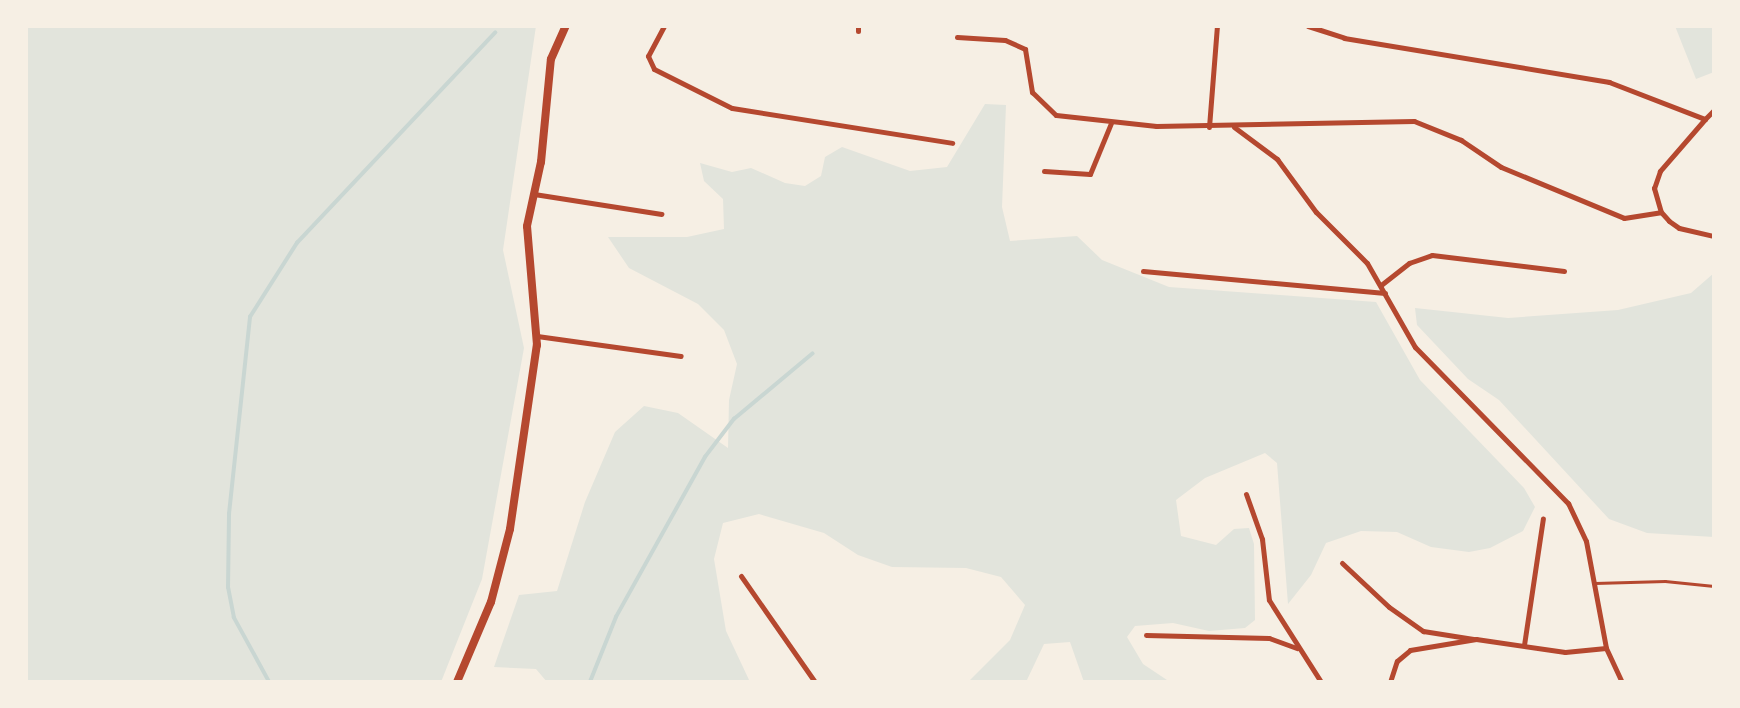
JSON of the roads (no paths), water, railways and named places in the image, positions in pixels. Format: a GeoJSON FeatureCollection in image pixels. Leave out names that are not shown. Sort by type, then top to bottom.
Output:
{"type":"FeatureCollection","features":[{"type":"Feature","properties":{"kind":"main road"},"geometry":{"type":"LineString","coordinates":[[457,682],[487,612],[503,558],[537,336],[526,239],[551,59],[566,26]]}},
{"type":"Feature","properties":{"kind":"street"},"geometry":{"type":"LineString","coordinates":[[664,26],[648,56],[654,69],[732,108],[952,143]]}},
{"type":"Feature","properties":{"kind":"street"},"geometry":{"type":"LineString","coordinates":[[1209,127],[1217,26]]}},
{"type":"Feature","properties":{"kind":"street"},"geometry":{"type":"LineString","coordinates":[[1308,26],[1344,38],[1609,82],[1705,119]]}},
{"type":"Feature","properties":{"kind":"street"},"geometry":{"type":"LineString","coordinates":[[957,37],[1018,43],[1029,60],[1032,92],[1046,109],[1056,115],[1111,123],[1209,127],[1414,121],[1461,140],[1501,167],[1624,218],[1661,212]]}},
{"type":"Feature","properties":{"kind":"street"},"geometry":{"type":"LineString","coordinates":[[1714,110],[1657,179],[1654,188],[1661,212],[1679,228],[1714,236]]}},
{"type":"Feature","properties":{"kind":"street"},"geometry":{"type":"LineString","coordinates":[[1044,171],[1090,173],[1111,123]]}},
{"type":"Feature","properties":{"kind":"street"},"geometry":{"type":"LineString","coordinates":[[1234,127],[1277,159],[1308,202],[1355,248],[1381,285],[1415,347],[1568,503],[1586,541],[1606,648],[1622,682]]}},
{"type":"Feature","properties":{"kind":"street"},"geometry":{"type":"LineString","coordinates":[[534,194],[661,214]]}},
{"type":"Feature","properties":{"kind":"street"},"geometry":{"type":"LineString","coordinates":[[1381,285],[1409,262],[1432,255],[1564,271]]}},
{"type":"Feature","properties":{"kind":"street"},"geometry":{"type":"LineString","coordinates":[[1143,271],[1385,293]]}},
{"type":"Feature","properties":{"kind":"street"},"geometry":{"type":"LineString","coordinates":[[537,336],[681,356]]}},
{"type":"Feature","properties":{"kind":"street"},"geometry":{"type":"LineString","coordinates":[[1246,494],[1262,539],[1264,585],[1297,648],[1321,682]]}},
{"type":"Feature","properties":{"kind":"street"},"geometry":{"type":"LineString","coordinates":[[1524,645],[1543,518]]}},
{"type":"Feature","properties":{"kind":"street"},"geometry":{"type":"LineString","coordinates":[[1342,563],[1423,631],[1576,652],[1606,648]]}},
{"type":"Feature","properties":{"kind":"street"},"geometry":{"type":"LineString","coordinates":[[741,576],[815,682]]}},
{"type":"Feature","properties":{"kind":"street"},"geometry":{"type":"LineString","coordinates":[[1146,635],[1269,638],[1297,648]]}},
{"type":"Feature","properties":{"kind":"street"},"geometry":{"type":"LineString","coordinates":[[1390,682],[1397,661],[1410,650],[1476,639]]}},
{"type":"Feature","properties":{"kind":"lane"},"geometry":{"type":"LineString","coordinates":[[1595,583],[1665,581],[1714,586]]}},
{"type":"Feature","properties":{"kind":"waterway"},"geometry":{"type":"LineString","coordinates":[[269,682],[234,618],[228,588],[229,514],[250,317],[297,243],[495,33]]}},
{"type":"Feature","properties":{"kind":"waterway"},"geometry":{"type":"LineString","coordinates":[[590,682],[616,617],[705,457],[734,419],[812,354]]}}]}
